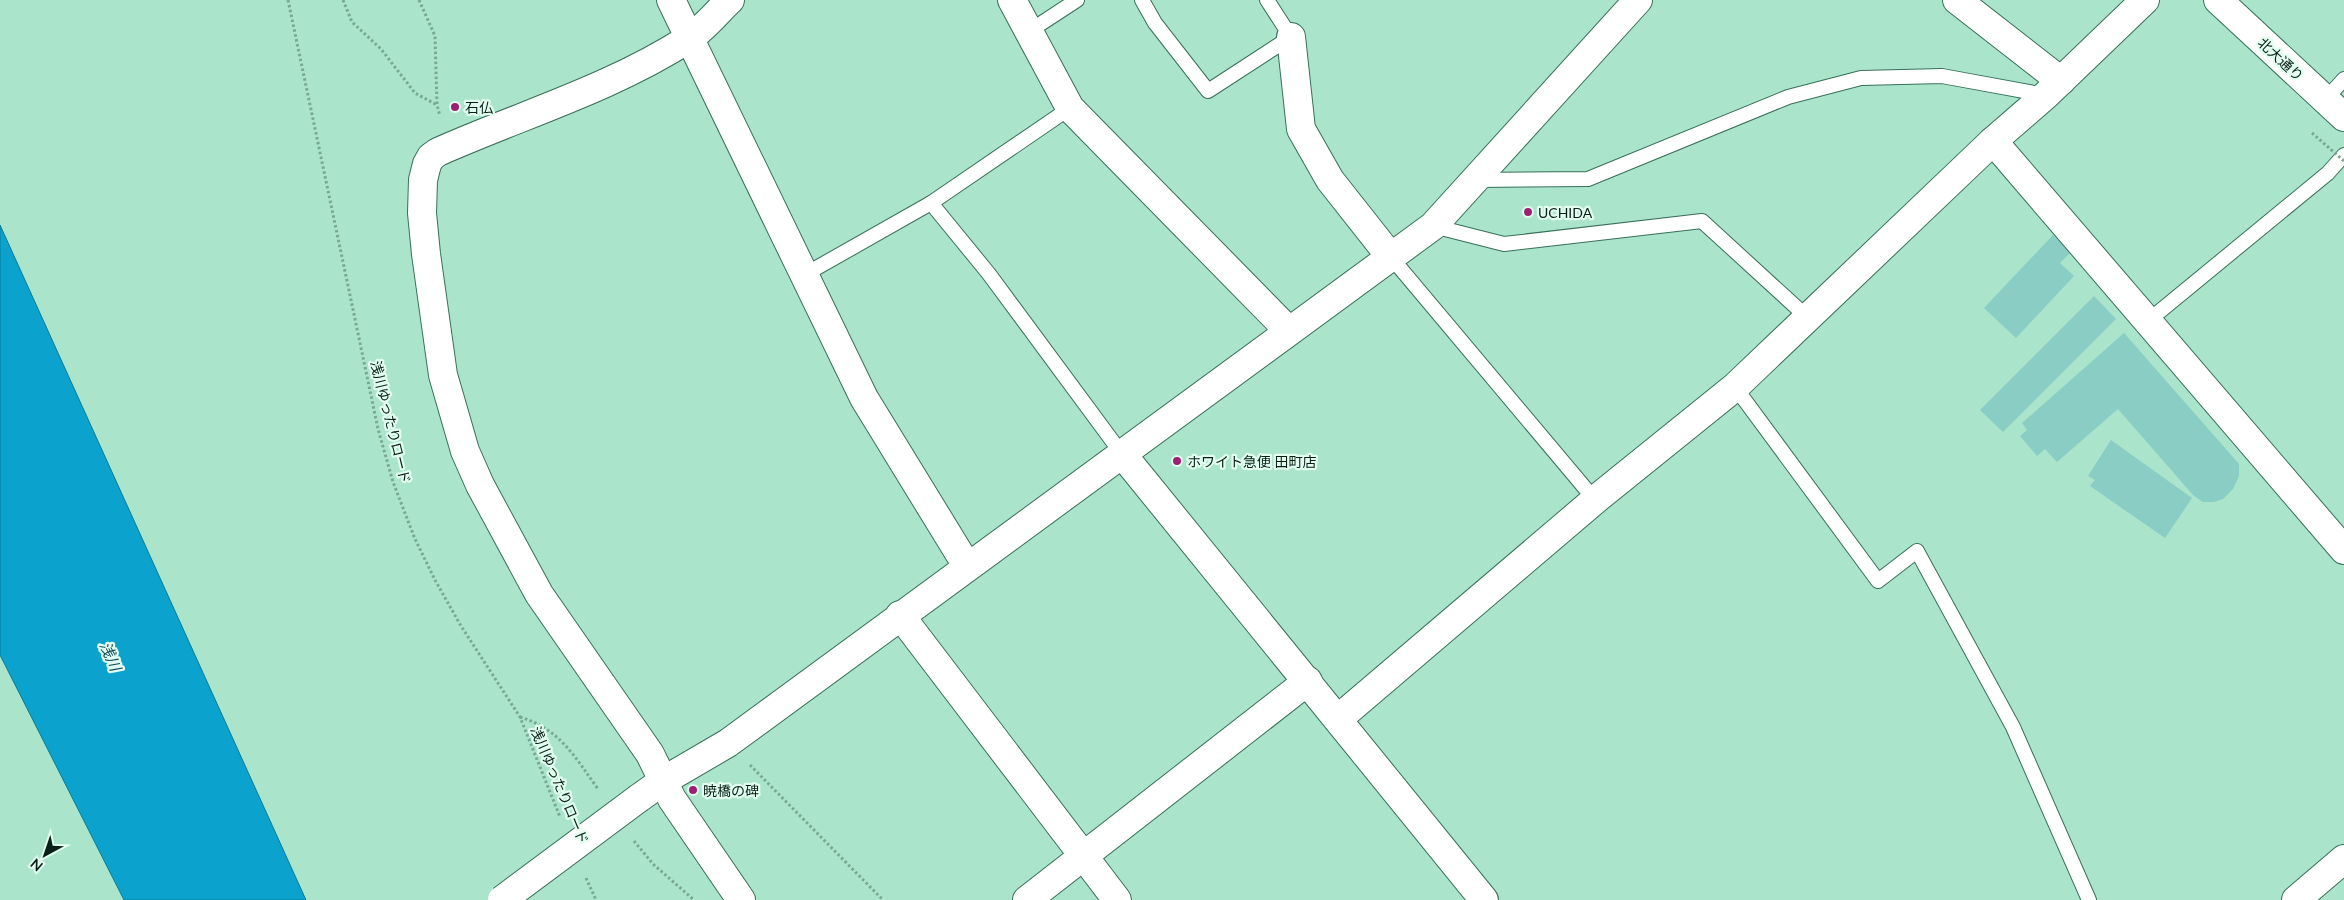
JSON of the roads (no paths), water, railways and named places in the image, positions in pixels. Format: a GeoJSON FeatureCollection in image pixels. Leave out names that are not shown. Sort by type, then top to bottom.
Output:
{"type":"FeatureCollection","features":[{"type":"Feature","properties":{"kind":"street"},"geometry":{"type":"LineString","coordinates":[[671,0],[864,398],[967,566]]}},
{"type":"Feature","properties":{"kind":"street"},"geometry":{"type":"LineString","coordinates":[[730,0],[690,38],[624,73],[550,108],[447,148],[431,157],[424,172],[422,213],[443,375],[465,451],[480,485],[539,594],[650,754],[672,799],[741,900]]}},
{"type":"Feature","properties":{"kind":"street"},"geometry":{"type":"LineString","coordinates":[[1012,0],[1070,108],[1289,331]]}},
{"type":"Feature","properties":{"kind":"street"},"geometry":{"type":"LineString","coordinates":[[1957,0],[2054,88]]}},
{"type":"Feature","properties":{"kind":"street"},"geometry":{"type":"LineString","coordinates":[[1338,719],[1595,500],[1735,387],[1993,141],[2054,88],[2145,0]]}},
{"type":"Feature","properties":{"kind":"street","name":"北大通り"},"geometry":{"type":"LineString","coordinates":[[2218,0],[2335,108]]}},
{"type":"Feature","properties":{"kind":"street"},"geometry":{"type":"LineString","coordinates":[[502,900],[663,781],[728,743],[900,615],[1433,226],[1636,1]]}},
{"type":"Feature","properties":{"kind":"street"},"geometry":{"type":"LineString","coordinates":[[1291,37],[1301,130],[1330,180],[1390,256]]}},
{"type":"Feature","properties":{"kind":"street"},"geometry":{"type":"LineString","coordinates":[[1993,141],[2344,550]]}},
{"type":"Feature","properties":{"kind":"street"},"geometry":{"type":"LineString","coordinates":[[1122,454],[1484,900]]}},
{"type":"Feature","properties":{"kind":"street"},"geometry":{"type":"LineString","coordinates":[[900,615],[1117,900]]}},
{"type":"Feature","properties":{"kind":"street"},"geometry":{"type":"LineString","coordinates":[[1027,900],[1308,681]]}},
{"type":"Feature","properties":{"kind":"street"},"geometry":{"type":"LineString","coordinates":[[2296,900],[2344,859]]}},
{"type":"Feature","properties":{"kind":"lane"},"geometry":{"type":"LineString","coordinates":[[1028,32],[1077,0]]}},
{"type":"Feature","properties":{"kind":"lane"},"geometry":{"type":"LineString","coordinates":[[1142,0],[1155,23],[1208,91],[1291,37],[1267,0]]}},
{"type":"Feature","properties":{"kind":"lane"},"geometry":{"type":"LineString","coordinates":[[1474,180],[1588,179],[1788,97],[1861,78],[1942,76],[2054,88]]}},
{"type":"Feature","properties":{"kind":"lane"},"geometry":{"type":"LineString","coordinates":[[2335,108],[2344,79]]}},
{"type":"Feature","properties":{"kind":"lane"},"geometry":{"type":"LineString","coordinates":[[804,275],[931,203],[1070,108]]}},
{"type":"Feature","properties":{"kind":"lane"},"geometry":{"type":"LineString","coordinates":[[2148,321],[2328,173],[2344,156]]}},
{"type":"Feature","properties":{"kind":"lane"},"geometry":{"type":"LineString","coordinates":[[931,203],[989,274],[1122,454]]}},
{"type":"Feature","properties":{"kind":"lane"},"geometry":{"type":"LineString","coordinates":[[1433,226],[1504,244],[1702,220],[1808,318]]}},
{"type":"Feature","properties":{"kind":"lane"},"geometry":{"type":"LineString","coordinates":[[1390,256],[1595,500]]}},
{"type":"Feature","properties":{"kind":"lane"},"geometry":{"type":"LineString","coordinates":[[1735,387],[1878,581],[1917,551],[2012,727],[2088,900]]}},
{"type":"Feature","properties":{"kind":"water","name":"浅川"},"geometry":{"type":"Polygon","coordinates":[[[0,225],[306,900],[124,900],[0,655],[0,225]]]}},
{"type":"Feature","properties":{"kind":"place","name":"石仏"},"geometry":{"type":"Point","coordinates":[455,107]}},
{"type":"Feature","properties":{"kind":"place","name":"UCHIDA"},"geometry":{"type":"Point","coordinates":[1528,212]}},
{"type":"Feature","properties":{"kind":"place","name":"ホワイト急便 田町店"},"geometry":{"type":"Point","coordinates":[1177,461]}},
{"type":"Feature","properties":{"kind":"place","name":"暁橋の碑"},"geometry":{"type":"Point","coordinates":[693,790]}}]}
